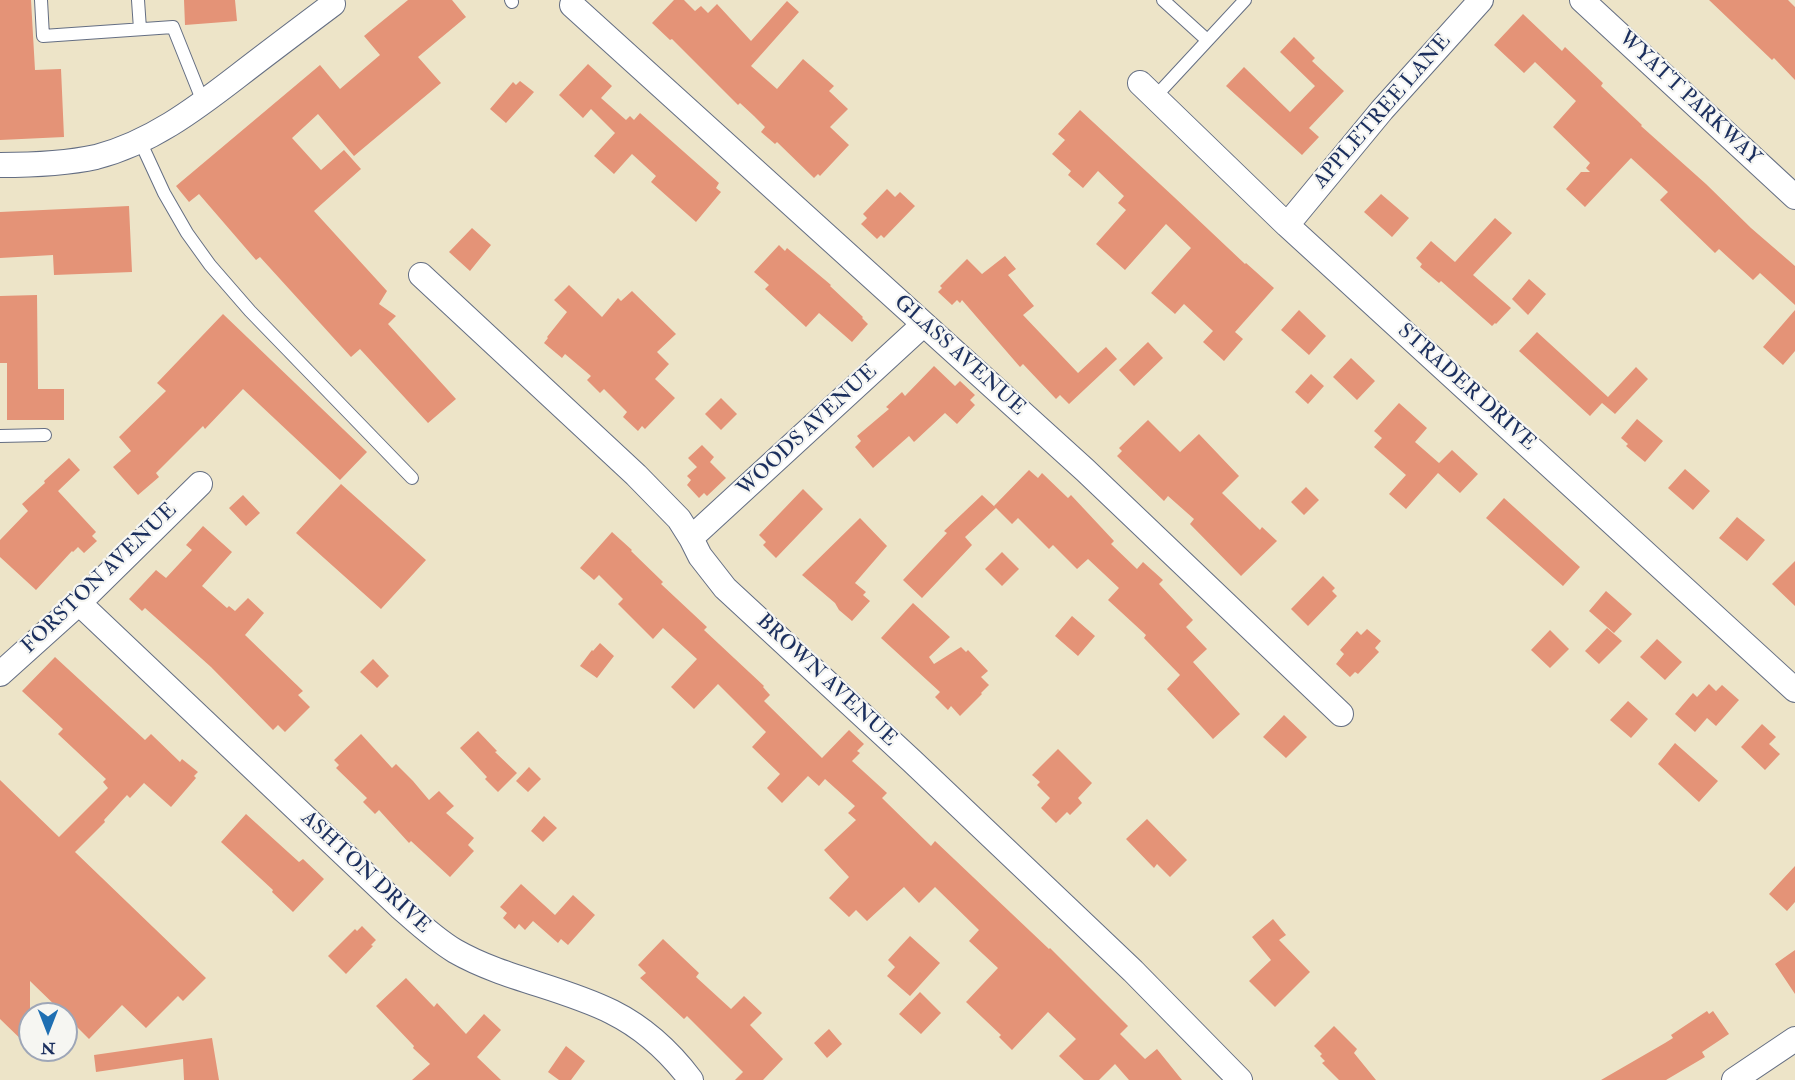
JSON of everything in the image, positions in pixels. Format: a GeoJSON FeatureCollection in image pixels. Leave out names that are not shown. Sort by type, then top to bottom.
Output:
{"type":"FeatureCollection","features":[{"type":"Feature","properties":{"kind":"street","name":"APPLETREE LANE"},"geometry":{"type":"LineString","coordinates":[[1287,225],[1382,110],[1480,0]]}},
{"type":"Feature","properties":{"kind":"street","name":"WYATT PARKWAY"},"geometry":{"type":"LineString","coordinates":[[1582,0],[1795,198]]}},
{"type":"Feature","properties":{"kind":"street"},"geometry":{"type":"LineString","coordinates":[[0,165],[64,163],[96,157],[165,129],[335,1]]}},
{"type":"Feature","properties":{"kind":"street","name":"GLASS AVENUE"},"geometry":{"type":"LineString","coordinates":[[572,5],[1085,470],[1341,714]]}},
{"type":"Feature","properties":{"kind":"street","name":"STRADER DRIVE"},"geometry":{"type":"LineString","coordinates":[[1148,90],[1287,225],[1795,690]]}},
{"type":"Feature","properties":{"kind":"street","name":"BROWN AVENUE"},"geometry":{"type":"LineString","coordinates":[[421,275],[636,475],[679,519],[692,538],[700,556],[725,588],[1133,970],[1240,1080]]}},
{"type":"Feature","properties":{"kind":"street","name":"WOODS AVENUE"},"geometry":{"type":"LineString","coordinates":[[692,538],[924,324]]}},
{"type":"Feature","properties":{"kind":"street","name":"FORSTON AVENUE"},"geometry":{"type":"LineString","coordinates":[[0,674],[79,603],[200,484]]}},
{"type":"Feature","properties":{"kind":"street","name":"ASHTON DRIVE"},"geometry":{"type":"LineString","coordinates":[[79,603],[432,936],[455,951],[498,971],[612,1012],[656,1041],[691,1080]]}},
{"type":"Feature","properties":{"kind":"street"},"geometry":{"type":"LineString","coordinates":[[1734,1080],[1795,1039]]}},
{"type":"Feature","properties":{"kind":"lane"},"geometry":{"type":"LineString","coordinates":[[41,0],[43,36],[173,27],[203,102]]}},
{"type":"Feature","properties":{"kind":"lane"},"geometry":{"type":"LineString","coordinates":[[138,0],[140,29]]}},
{"type":"Feature","properties":{"kind":"lane"},"geometry":{"type":"LineString","coordinates":[[1163,0],[1207,40]]}},
{"type":"Feature","properties":{"kind":"lane"},"geometry":{"type":"LineString","coordinates":[[1148,90],[1207,40],[1245,0]]}},
{"type":"Feature","properties":{"kind":"lane"},"geometry":{"type":"LineString","coordinates":[[140,141],[164,193],[210,265],[250,311],[412,478]]}},
{"type":"Feature","properties":{"kind":"lane"},"geometry":{"type":"LineString","coordinates":[[0,436],[45,435]]}},
{"type":"Feature","properties":{"kind":"building"},"geometry":{"type":"Polygon","coordinates":[[[0,0],[31,0],[35,70],[61,69],[64,137],[0,140],[0,0]]]}},
{"type":"Feature","properties":{"kind":"building"},"geometry":{"type":"Polygon","coordinates":[[[184,0],[235,0],[237,21],[185,25],[184,0]]]}},
{"type":"Feature","properties":{"kind":"building"},"geometry":{"type":"Polygon","coordinates":[[[408,0],[452,0],[466,17],[418,57],[441,83],[354,156],[318,114],[292,138],[321,170],[344,150],[361,169],[314,211],[387,291],[379,304],[396,316],[388,324],[456,399],[428,423],[360,349],[351,357],[260,257],[256,260],[199,194],[189,202],[176,186],[320,65],[340,89],[380,55],[364,36],[408,0]]]}},
{"type":"Feature","properties":{"kind":"building"},"geometry":{"type":"Polygon","coordinates":[[[674,0],[684,0],[695,11],[701,6],[708,13],[717,4],[751,41],[787,1],[799,12],[751,66],[777,89],[803,59],[834,86],[829,91],[848,109],[830,127],[849,145],[820,176],[818,174],[814,178],[777,142],[775,144],[761,132],[765,127],[754,116],[740,103],[738,105],[672,39],[670,40],[652,23],[674,0]]]}},
{"type":"Feature","properties":{"kind":"building"},"geometry":{"type":"Polygon","coordinates":[[[1709,0],[1788,0],[1795,7],[1795,80],[1774,58],[1772,60],[1709,0]]]}},
{"type":"Feature","properties":{"kind":"building"},"geometry":{"type":"Polygon","coordinates":[[[1523,14],[1562,51],[1565,47],[1603,83],[1601,86],[1641,126],[1795,266],[1795,305],[1760,273],[1753,280],[1719,249],[1715,253],[1660,200],[1668,192],[1631,158],[1585,207],[1566,189],[1581,172],[1590,172],[1586,168],[1590,163],[1553,127],[1576,101],[1535,62],[1524,73],[1494,45],[1523,14]]]}},
{"type":"Feature","properties":{"kind":"building"},"geometry":{"type":"Polygon","coordinates":[[[1294,37],[1315,58],[1312,61],[1344,91],[1309,128],[1319,137],[1302,155],[1226,86],[1244,67],[1290,112],[1315,86],[1280,52],[1294,37]]]}},
{"type":"Feature","properties":{"kind":"building"},"geometry":{"type":"Polygon","coordinates":[[[588,64],[612,86],[601,98],[626,120],[630,116],[634,120],[640,113],[719,183],[716,188],[721,192],[696,222],[651,182],[656,176],[632,154],[614,174],[594,156],[615,133],[591,109],[583,118],[559,95],[588,64]]]}},
{"type":"Feature","properties":{"kind":"building"},"geometry":{"type":"Polygon","coordinates":[[[520,81],[534,92],[506,123],[490,109],[513,82],[516,85],[520,81]]]}},
{"type":"Feature","properties":{"kind":"building"},"geometry":{"type":"Polygon","coordinates":[[[1080,110],[1245,264],[1274,288],[1235,332],[1243,339],[1224,361],[1203,342],[1213,331],[1184,304],[1175,314],[1151,293],[1191,248],[1166,224],[1125,270],[1096,244],[1126,210],[1118,203],[1124,196],[1098,171],[1083,188],[1068,175],[1071,171],[1052,154],[1065,140],[1058,134],[1080,110]]]}},
{"type":"Feature","properties":{"kind":"building"},"geometry":{"type":"Polygon","coordinates":[[[887,189],[895,197],[900,192],[915,206],[884,238],[881,235],[877,239],[861,224],[867,218],[863,214],[887,189]]]}},
{"type":"Feature","properties":{"kind":"building"},"geometry":{"type":"Polygon","coordinates":[[[1381,194],[1409,218],[1392,237],[1364,212],[1381,194]]]}},
{"type":"Feature","properties":{"kind":"building"},"geometry":{"type":"Polygon","coordinates":[[[129,206],[132,272],[54,275],[53,255],[0,258],[0,212],[129,206]]]}},
{"type":"Feature","properties":{"kind":"building"},"geometry":{"type":"Polygon","coordinates":[[[1495,218],[1512,233],[1473,275],[1511,308],[1492,326],[1441,281],[1439,283],[1420,267],[1422,264],[1416,258],[1431,241],[1455,262],[1495,218]]]}},
{"type":"Feature","properties":{"kind":"building"},"geometry":{"type":"Polygon","coordinates":[[[472,228],[491,245],[470,271],[449,252],[472,228]]]}},
{"type":"Feature","properties":{"kind":"building"},"geometry":{"type":"Polygon","coordinates":[[[779,245],[785,251],[787,248],[831,285],[863,317],[868,324],[852,342],[819,313],[806,327],[765,289],[769,285],[754,272],[779,245]]]}},
{"type":"Feature","properties":{"kind":"building"},"geometry":{"type":"Polygon","coordinates":[[[1005,256],[1016,269],[1008,275],[1034,306],[1023,315],[1078,373],[1106,347],[1117,359],[1069,404],[1060,395],[1056,399],[1023,364],[1020,367],[962,300],[960,303],[957,300],[952,305],[938,292],[942,288],[940,286],[967,259],[982,274],[1005,256]]]}},
{"type":"Feature","properties":{"kind":"building"},"geometry":{"type":"Polygon","coordinates":[[[1529,279],[1546,294],[1528,315],[1512,299],[1529,279]]]}},
{"type":"Feature","properties":{"kind":"building"},"geometry":{"type":"Polygon","coordinates":[[[569,285],[602,317],[618,298],[621,301],[632,291],[676,334],[657,352],[669,364],[655,379],[675,398],[645,429],[642,426],[638,431],[623,417],[627,412],[604,389],[600,393],[587,380],[591,376],[565,354],[562,358],[544,343],[567,312],[554,300],[569,285]]]}},
{"type":"Feature","properties":{"kind":"building"},"geometry":{"type":"Polygon","coordinates":[[[37,295],[38,389],[64,389],[64,420],[7,420],[7,363],[0,363],[0,296],[37,295]]]}},
{"type":"Feature","properties":{"kind":"building"},"geometry":{"type":"Polygon","coordinates":[[[1299,310],[1326,336],[1309,355],[1281,330],[1299,310]]]}},
{"type":"Feature","properties":{"kind":"building"},"geometry":{"type":"Polygon","coordinates":[[[1795,310],[1795,351],[1783,365],[1763,347],[1795,310]]]}},
{"type":"Feature","properties":{"kind":"building"},"geometry":{"type":"Polygon","coordinates":[[[223,314],[367,452],[340,480],[243,389],[205,429],[203,426],[156,473],[159,477],[138,495],[113,467],[131,451],[119,437],[166,391],[157,383],[223,314]]]}},
{"type":"Feature","properties":{"kind":"building"},"geometry":{"type":"Polygon","coordinates":[[[1537,332],[1608,397],[1636,367],[1648,379],[1615,414],[1602,403],[1590,416],[1519,351],[1537,332]]]}},
{"type":"Feature","properties":{"kind":"building"},"geometry":{"type":"Polygon","coordinates":[[[1148,342],[1163,358],[1134,386],[1119,370],[1148,342]]]}},
{"type":"Feature","properties":{"kind":"building"},"geometry":{"type":"Polygon","coordinates":[[[1351,358],[1375,381],[1357,400],[1333,377],[1351,358]]]}},
{"type":"Feature","properties":{"kind":"building"},"geometry":{"type":"Polygon","coordinates":[[[934,366],[955,386],[960,381],[975,395],[970,400],[975,405],[957,424],[945,413],[914,442],[909,436],[873,468],[855,447],[861,441],[857,436],[889,409],[886,407],[902,392],[905,396],[934,366]]]}},
{"type":"Feature","properties":{"kind":"building"},"geometry":{"type":"Polygon","coordinates":[[[1311,374],[1324,386],[1308,404],[1295,392],[1311,374]]]}},
{"type":"Feature","properties":{"kind":"building"},"geometry":{"type":"Polygon","coordinates":[[[721,398],[737,414],[721,430],[705,414],[721,398]]]}},
{"type":"Feature","properties":{"kind":"building"},"geometry":{"type":"Polygon","coordinates":[[[1399,403],[1427,428],[1415,442],[1439,463],[1452,450],[1478,474],[1460,493],[1438,473],[1406,509],[1389,494],[1406,475],[1374,447],[1382,438],[1374,431],[1399,403]]]}},
{"type":"Feature","properties":{"kind":"building"},"geometry":{"type":"Polygon","coordinates":[[[1637,419],[1663,441],[1645,462],[1626,446],[1628,444],[1621,438],[1637,419]]]}},
{"type":"Feature","properties":{"kind":"building"},"geometry":{"type":"Polygon","coordinates":[[[1148,420],[1180,452],[1199,434],[1239,476],[1222,493],[1260,530],[1262,527],[1277,541],[1241,576],[1190,524],[1194,519],[1168,496],[1164,501],[1117,456],[1122,451],[1119,448],[1148,420]]]}},
{"type":"Feature","properties":{"kind":"building"},"geometry":{"type":"Polygon","coordinates":[[[702,445],[714,457],[710,462],[726,478],[707,496],[704,493],[699,498],[687,485],[691,480],[687,476],[697,467],[688,458],[702,445]]]}},
{"type":"Feature","properties":{"kind":"building"},"geometry":{"type":"Polygon","coordinates":[[[69,458],[80,470],[58,491],[96,532],[92,536],[97,541],[84,553],[78,547],[72,551],[36,590],[0,557],[0,540],[28,511],[22,504],[69,458]]]}},
{"type":"Feature","properties":{"kind":"building"},"geometry":{"type":"Polygon","coordinates":[[[1685,469],[1710,491],[1693,510],[1668,488],[1685,469]]]}},
{"type":"Feature","properties":{"kind":"building"},"geometry":{"type":"Polygon","coordinates":[[[1029,470],[1038,478],[1042,473],[1068,498],[1071,495],[1114,541],[1111,544],[1137,569],[1143,562],[1163,580],[1159,584],[1193,620],[1186,627],[1207,649],[1193,662],[1240,714],[1213,739],[1167,689],[1180,675],[1144,638],[1146,635],[1108,600],[1119,588],[1088,559],[1077,569],[1053,545],[1049,549],[1018,518],[1012,524],[994,506],[1029,470]]]}},
{"type":"Feature","properties":{"kind":"building"},"geometry":{"type":"Polygon","coordinates":[[[341,484],[426,560],[381,609],[296,533],[341,484]]]}},
{"type":"Feature","properties":{"kind":"building"},"geometry":{"type":"Polygon","coordinates":[[[1306,487],[1319,500],[1304,515],[1291,502],[1306,487]]]}},
{"type":"Feature","properties":{"kind":"building"},"geometry":{"type":"Polygon","coordinates":[[[803,489],[823,509],[776,558],[763,545],[766,542],[759,535],[803,489]]]}},
{"type":"Feature","properties":{"kind":"building"},"geometry":{"type":"Polygon","coordinates":[[[243,495],[260,513],[246,526],[229,508],[243,495]]]}},
{"type":"Feature","properties":{"kind":"building"},"geometry":{"type":"Polygon","coordinates":[[[982,495],[996,508],[965,537],[972,545],[922,598],[903,580],[947,533],[944,531],[982,495]]]}},
{"type":"Feature","properties":{"kind":"building"},"geometry":{"type":"Polygon","coordinates":[[[1504,498],[1580,567],[1563,586],[1486,518],[1504,498]]]}},
{"type":"Feature","properties":{"kind":"building"},"geometry":{"type":"Polygon","coordinates":[[[1737,517],[1765,540],[1747,561],[1719,538],[1737,517]]]}},
{"type":"Feature","properties":{"kind":"building"},"geometry":{"type":"Polygon","coordinates":[[[860,518],[887,546],[855,583],[866,592],[863,595],[870,601],[852,621],[802,575],[860,518]]]}},
{"type":"Feature","properties":{"kind":"building"},"geometry":{"type":"Polygon","coordinates":[[[203,526],[232,552],[202,586],[227,608],[229,606],[235,611],[248,598],[264,613],[245,635],[303,691],[298,695],[310,707],[285,732],[278,725],[273,730],[211,667],[145,608],[142,611],[129,599],[156,570],[166,578],[192,550],[186,545],[203,526]]]}},
{"type":"Feature","properties":{"kind":"building"},"geometry":{"type":"Polygon","coordinates":[[[612,532],[663,582],[661,584],[707,627],[704,630],[764,686],[770,695],[764,701],[822,758],[849,730],[864,744],[857,751],[860,753],[852,761],[887,793],[882,798],[931,846],[935,841],[1050,948],[1128,1026],[1120,1034],[1145,1059],[1157,1049],[1182,1080],[1129,1080],[1115,1064],[1099,1080],[1084,1080],[1059,1056],[1076,1039],[1048,1012],[1012,1050],[999,1037],[1001,1035],[966,1002],[998,968],[969,941],[979,930],[935,887],[919,903],[904,887],[867,921],[856,910],[849,917],[829,898],[849,877],[824,850],[856,820],[848,813],[855,806],[825,779],[819,786],[808,776],[782,803],[767,788],[780,774],[752,747],[766,732],[718,684],[694,709],[671,687],[697,659],[663,628],[653,639],[618,604],[623,599],[599,575],[594,580],[580,568],[612,532]]]}},
{"type":"Feature","properties":{"kind":"building"},"geometry":{"type":"Polygon","coordinates":[[[1002,552],[1019,569],[1002,586],[985,569],[1002,552]]]}},
{"type":"Feature","properties":{"kind":"building"},"geometry":{"type":"Polygon","coordinates":[[[1795,561],[1795,606],[1772,584],[1795,561]]]}},
{"type":"Feature","properties":{"kind":"building"},"geometry":{"type":"Polygon","coordinates":[[[1323,576],[1335,588],[1332,591],[1337,596],[1308,626],[1291,609],[1323,576]]]}},
{"type":"Feature","properties":{"kind":"building"},"geometry":{"type":"Polygon","coordinates":[[[1606,591],[1632,614],[1614,633],[1589,611],[1606,591]]]}},
{"type":"Feature","properties":{"kind":"building"},"geometry":{"type":"Polygon","coordinates":[[[913,603],[950,637],[929,657],[934,664],[961,647],[966,652],[968,650],[988,671],[981,677],[989,685],[960,716],[951,706],[948,710],[935,697],[940,692],[881,638],[913,603]]]}},
{"type":"Feature","properties":{"kind":"building"},"geometry":{"type":"Polygon","coordinates":[[[1072,616],[1095,636],[1078,656],[1055,636],[1072,616]]]}},
{"type":"Feature","properties":{"kind":"building"},"geometry":{"type":"Polygon","coordinates":[[[1607,628],[1622,641],[1599,664],[1585,651],[1607,628]]]}},
{"type":"Feature","properties":{"kind":"building"},"geometry":{"type":"Polygon","coordinates":[[[1367,629],[1381,641],[1375,648],[1379,652],[1358,674],[1355,672],[1350,677],[1336,664],[1344,654],[1340,650],[1357,631],[1361,635],[1367,629]]]}},
{"type":"Feature","properties":{"kind":"building"},"geometry":{"type":"Polygon","coordinates":[[[1550,630],[1569,649],[1550,668],[1531,650],[1550,630]]]}},
{"type":"Feature","properties":{"kind":"building"},"geometry":{"type":"Polygon","coordinates":[[[1657,639],[1682,662],[1665,680],[1640,657],[1657,639]]]}},
{"type":"Feature","properties":{"kind":"building"},"geometry":{"type":"Polygon","coordinates":[[[600,643],[614,656],[597,678],[580,666],[600,643]]]}},
{"type":"Feature","properties":{"kind":"building"},"geometry":{"type":"Polygon","coordinates":[[[55,657],[145,740],[151,734],[180,762],[182,759],[198,772],[194,776],[196,778],[171,807],[144,783],[130,798],[127,795],[104,820],[105,822],[75,852],[206,978],[183,1001],[178,996],[146,1028],[122,1005],[89,1039],[78,1028],[78,1002],[52,1002],[30,981],[30,1002],[18,1002],[18,1036],[0,1019],[0,780],[59,837],[108,788],[103,782],[106,779],[58,734],[63,729],[22,691],[55,657]]]}},
{"type":"Feature","properties":{"kind":"building"},"geometry":{"type":"Polygon","coordinates":[[[373,659],[389,676],[377,688],[360,672],[373,659]]]}},
{"type":"Feature","properties":{"kind":"building"},"geometry":{"type":"Polygon","coordinates":[[[1709,684],[1716,691],[1722,685],[1739,700],[1716,726],[1707,718],[1695,732],[1675,714],[1693,693],[1697,697],[1709,684]]]}},
{"type":"Feature","properties":{"kind":"building"},"geometry":{"type":"Polygon","coordinates":[[[1628,701],[1648,719],[1631,738],[1610,720],[1628,701]]]}},
{"type":"Feature","properties":{"kind":"building"},"geometry":{"type":"Polygon","coordinates":[[[1284,715],[1307,737],[1286,758],[1263,737],[1284,715]]]}},
{"type":"Feature","properties":{"kind":"building"},"geometry":{"type":"Polygon","coordinates":[[[1762,724],[1776,737],[1769,744],[1780,754],[1765,770],[1741,747],[1762,724]]]}},
{"type":"Feature","properties":{"kind":"building"},"geometry":{"type":"Polygon","coordinates":[[[478,731],[497,751],[495,752],[517,773],[498,792],[460,748],[478,731]]]}},
{"type":"Feature","properties":{"kind":"building"},"geometry":{"type":"Polygon","coordinates":[[[361,734],[392,768],[396,764],[429,800],[439,791],[454,806],[446,813],[474,838],[468,845],[474,851],[450,877],[411,841],[409,843],[379,810],[375,814],[363,802],[367,798],[336,768],[339,765],[334,760],[361,734]]]}},
{"type":"Feature","properties":{"kind":"building"},"geometry":{"type":"Polygon","coordinates":[[[1675,743],[1718,781],[1699,802],[1658,764],[1675,743]]]}},
{"type":"Feature","properties":{"kind":"building"},"geometry":{"type":"Polygon","coordinates":[[[1058,749],[1092,783],[1078,798],[1082,803],[1070,815],[1067,812],[1056,823],[1041,808],[1050,798],[1037,785],[1040,782],[1032,775],[1058,749]]]}},
{"type":"Feature","properties":{"kind":"building"},"geometry":{"type":"Polygon","coordinates":[[[529,767],[541,779],[528,792],[516,781],[529,767]]]}},
{"type":"Feature","properties":{"kind":"building"},"geometry":{"type":"Polygon","coordinates":[[[246,814],[299,862],[303,859],[324,879],[293,912],[272,892],[273,890],[221,842],[246,814]]]}},
{"type":"Feature","properties":{"kind":"building"},"geometry":{"type":"Polygon","coordinates":[[[544,816],[557,828],[543,842],[531,831],[544,816]]]}},
{"type":"Feature","properties":{"kind":"building"},"geometry":{"type":"Polygon","coordinates":[[[1147,819],[1187,860],[1170,877],[1157,864],[1154,868],[1126,839],[1147,819]]]}},
{"type":"Feature","properties":{"kind":"building"},"geometry":{"type":"Polygon","coordinates":[[[1795,866],[1795,902],[1787,911],[1769,894],[1795,866]]]}},
{"type":"Feature","properties":{"kind":"building"},"geometry":{"type":"Polygon","coordinates":[[[521,884],[555,915],[573,895],[595,915],[568,945],[561,939],[558,943],[533,921],[525,930],[519,924],[515,929],[503,918],[507,913],[500,907],[521,884]]]}},
{"type":"Feature","properties":{"kind":"building"},"geometry":{"type":"Polygon","coordinates":[[[1273,919],[1286,935],[1279,940],[1310,972],[1275,1007],[1249,981],[1271,960],[1252,937],[1273,919]]]}},
{"type":"Feature","properties":{"kind":"building"},"geometry":{"type":"Polygon","coordinates":[[[362,926],[376,940],[346,974],[328,956],[355,929],[357,931],[362,926]]]}},
{"type":"Feature","properties":{"kind":"building"},"geometry":{"type":"Polygon","coordinates":[[[910,936],[940,963],[910,996],[887,976],[895,967],[888,960],[910,936]]]}},
{"type":"Feature","properties":{"kind":"building"},"geometry":{"type":"Polygon","coordinates":[[[663,939],[699,973],[696,977],[731,1009],[744,996],[762,1013],[750,1025],[783,1059],[763,1080],[735,1080],[743,1072],[687,1016],[684,1019],[640,978],[646,973],[638,965],[663,939]]]}},
{"type":"Feature","properties":{"kind":"building"},"geometry":{"type":"Polygon","coordinates":[[[1795,950],[1795,994],[1775,964],[1795,950]]]}},
{"type":"Feature","properties":{"kind":"building"},"geometry":{"type":"Polygon","coordinates":[[[406,978],[434,1007],[437,1003],[466,1034],[484,1014],[501,1030],[477,1057],[501,1080],[412,1080],[430,1064],[376,1006],[406,978]]]}},
{"type":"Feature","properties":{"kind":"building"},"geometry":{"type":"Polygon","coordinates":[[[920,992],[941,1013],[921,1034],[899,1014],[920,992]]]}},
{"type":"Feature","properties":{"kind":"building"},"geometry":{"type":"Polygon","coordinates":[[[1707,1011],[1709,1014],[1713,1011],[1729,1034],[1702,1052],[1705,1057],[1666,1080],[1601,1080],[1673,1038],[1671,1035],[1707,1011]]]}},
{"type":"Feature","properties":{"kind":"building"},"geometry":{"type":"Polygon","coordinates":[[[1334,1026],[1357,1049],[1354,1053],[1376,1080],[1339,1080],[1322,1063],[1325,1061],[1320,1056],[1322,1054],[1314,1046],[1334,1026]]]}},
{"type":"Feature","properties":{"kind":"building"},"geometry":{"type":"Polygon","coordinates":[[[829,1029],[842,1044],[827,1058],[814,1043],[829,1029]]]}},
{"type":"Feature","properties":{"kind":"building"},"geometry":{"type":"Polygon","coordinates":[[[212,1038],[219,1080],[184,1080],[183,1059],[96,1072],[94,1055],[212,1038]]]}},
{"type":"Feature","properties":{"kind":"building"},"geometry":{"type":"Polygon","coordinates":[[[566,1046],[585,1061],[571,1080],[559,1080],[548,1072],[566,1046]]]}}]}
